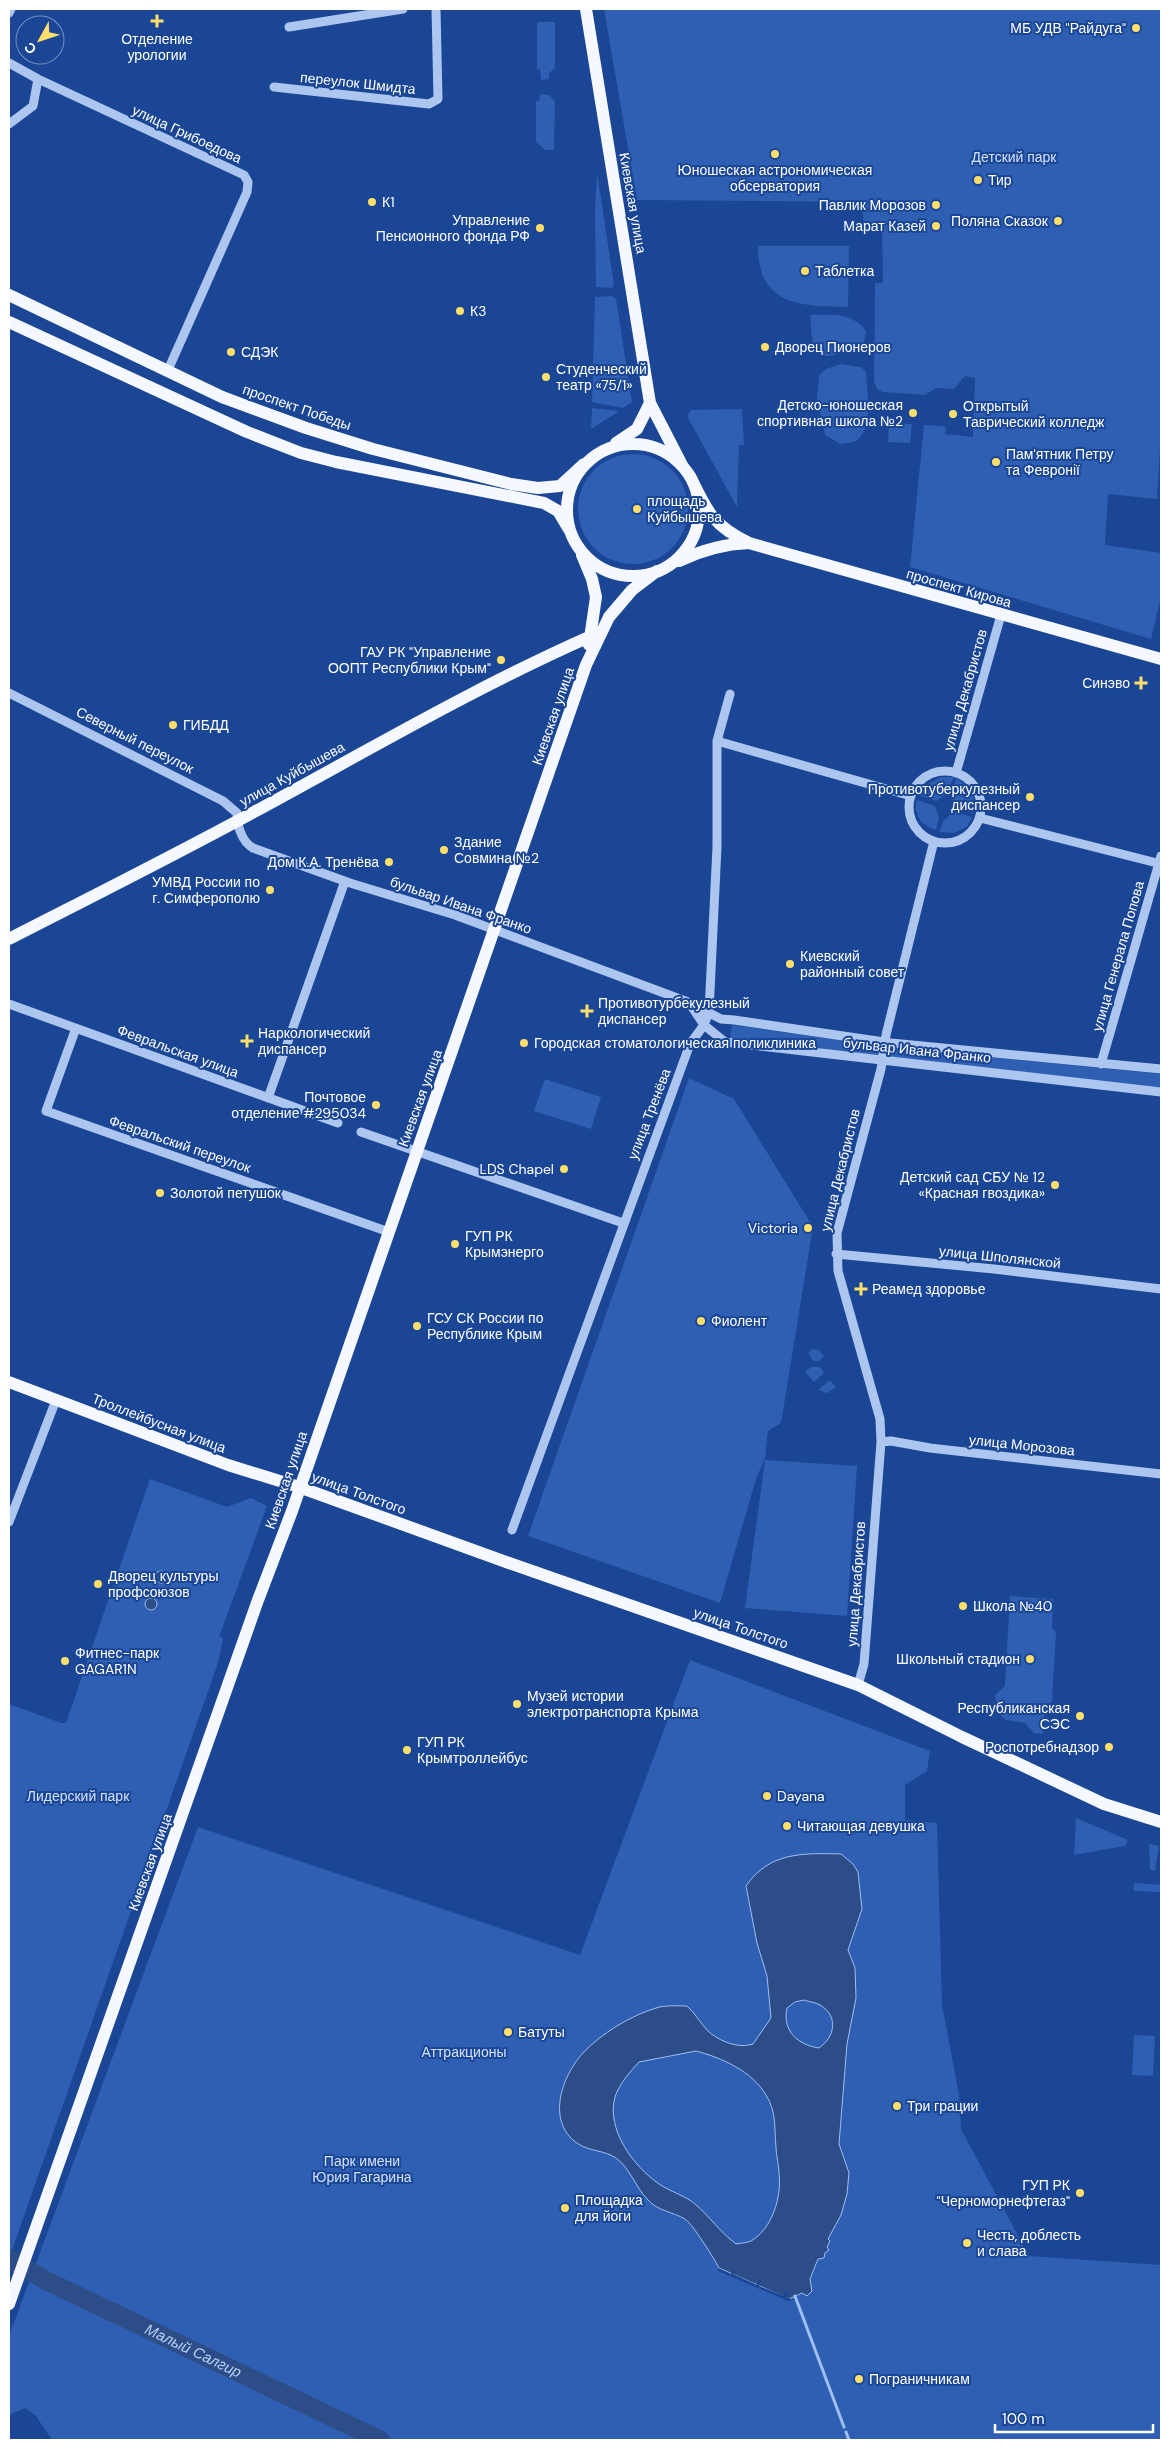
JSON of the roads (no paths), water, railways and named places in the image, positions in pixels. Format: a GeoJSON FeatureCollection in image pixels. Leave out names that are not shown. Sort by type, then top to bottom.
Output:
{"type":"FeatureCollection","features":[{"type":"Feature","properties":{"kind":"main road","name":"Киевская улица"},"geometry":{"type":"LineString","coordinates":[[586,9],[650,403],[687,471]]}},
{"type":"Feature","properties":{"kind":"main road","name":"проспект Победы"},"geometry":{"type":"LineString","coordinates":[[9,295],[222,397],[306,428],[373,449],[511,484],[538,488],[560,486],[584,464]]}},
{"type":"Feature","properties":{"kind":"main road"},"geometry":{"type":"LineString","coordinates":[[9,322],[247,432],[301,453],[336,462],[544,502],[558,511],[578,546],[586,556],[604,570],[633,576],[660,570],[699,551],[750,543]]}},
{"type":"Feature","properties":{"kind":"main road"},"geometry":{"type":"LineString","coordinates":[[570,531],[567,510],[568,490],[572,480],[584,464],[637,429],[650,403]]}},
{"type":"Feature","properties":{"kind":"main road"},"geometry":{"type":"LineString","coordinates":[[612,446],[643,444],[658,449],[687,471],[709,514],[729,533],[750,543]]}},
{"type":"Feature","properties":{"kind":"main road"},"geometry":{"type":"LineString","coordinates":[[660,570],[678,559],[695,533],[699,519],[699,503],[687,471]]}},
{"type":"Feature","properties":{"kind":"main road","name":"проспект Кирова"},"geometry":{"type":"LineString","coordinates":[[750,543],[1161,659]]}},
{"type":"Feature","properties":{"kind":"main road","name":"Киевская улица"},"geometry":{"type":"LineString","coordinates":[[578,546],[592,579],[596,598],[586,665]]}},
{"type":"Feature","properties":{"kind":"main road","name":"Киевская улица"},"geometry":{"type":"LineString","coordinates":[[9,2304],[389,1232],[586,665],[609,617],[632,590],[660,570]]}},
{"type":"Feature","properties":{"kind":"main road","name":"улица Куйбышева"},"geometry":{"type":"LineString","coordinates":[[9,939],[237,822],[334,767],[522,668],[590,637]]}},
{"type":"Feature","properties":{"kind":"main road","name":"Троллейбусная улица"},"geometry":{"type":"LineString","coordinates":[[9,1382],[228,1465],[299,1487]]}},
{"type":"Feature","properties":{"kind":"main road","name":"улица Толстого"},"geometry":{"type":"LineString","coordinates":[[299,1487],[500,1560],[858,1685],[962,1737],[1104,1804],[1161,1822]]}},
{"type":"Feature","properties":{"kind":"street"},"geometry":{"type":"LineString","coordinates":[[9,13],[11,9]]}},
{"type":"Feature","properties":{"kind":"street"},"geometry":{"type":"LineString","coordinates":[[289,27],[403,9]]}},
{"type":"Feature","properties":{"kind":"street","name":"переулок Шмидта"},"geometry":{"type":"LineString","coordinates":[[274,88],[429,104],[438,99],[436,9]]}},
{"type":"Feature","properties":{"kind":"street","name":"улица Грибоедова"},"geometry":{"type":"LineString","coordinates":[[9,63],[38,79],[244,175],[248,182],[247,192],[168,370]]}},
{"type":"Feature","properties":{"kind":"street"},"geometry":{"type":"LineString","coordinates":[[9,124],[33,106],[38,79]]}},
{"type":"Feature","properties":{"kind":"street","name":"улица Декабристов"},"geometry":{"type":"LineString","coordinates":[[956,773],[1001,615]]}},
{"type":"Feature","properties":{"kind":"street","name":"Северный переулок"},"geometry":{"type":"LineString","coordinates":[[9,693],[223,801],[237,813],[237,822]]}},
{"type":"Feature","properties":{"kind":"street","name":"улица Тренёва"},"geometry":{"type":"LineString","coordinates":[[512,1530],[690,1044],[704,1025],[708,1012],[716,847],[717,742],[730,694]]}},
{"type":"Feature","properties":{"kind":"street"},"geometry":{"type":"LineString","coordinates":[[717,742],[911,796]]}},
{"type":"Feature","properties":{"kind":"street"},"geometry":{"type":"LineString","coordinates":[[942,771],[956,773],[968,780],[977,791],[981,804],[980,818],[973,830],[962,839],[948,843],[934,841],[922,835],[913,824],[909,810],[911,796],[918,784],[929,775],[942,771]]}},
{"type":"Feature","properties":{"kind":"street"},"geometry":{"type":"LineString","coordinates":[[980,818],[1161,861]]}},
{"type":"Feature","properties":{"kind":"street","name":"бульвар Ивана Франко"},"geometry":{"type":"LineString","coordinates":[[237,822],[248,845],[345,881],[495,930],[688,1002],[721,1019],[885,1042],[1161,1069]]}},
{"type":"Feature","properties":{"kind":"street","name":"улица Декабристов"},"geometry":{"type":"LineString","coordinates":[[858,1685],[864,1664],[881,1442],[880,1419],[838,1271],[836,1254],[837,1233],[882,1060],[934,841]]}},
{"type":"Feature","properties":{"kind":"street","name":"улица Генерала Попова"},"geometry":{"type":"LineString","coordinates":[[1101,1064],[1161,861]]}},
{"type":"Feature","properties":{"kind":"street"},"geometry":{"type":"LineString","coordinates":[[268,1098],[345,881]]}},
{"type":"Feature","properties":{"kind":"street","name":"бульвар Ивана Франко"},"geometry":{"type":"LineString","coordinates":[[688,1002],[704,1025],[725,1042],[1161,1092]]}},
{"type":"Feature","properties":{"kind":"street","name":"Февральская улица"},"geometry":{"type":"LineString","coordinates":[[9,1004],[338,1123]]}},
{"type":"Feature","properties":{"kind":"street","name":"Февральский переулок"},"geometry":{"type":"LineString","coordinates":[[76,1028],[46,1111],[389,1232]]}},
{"type":"Feature","properties":{"kind":"street"},"geometry":{"type":"LineString","coordinates":[[361,1132],[481,1172],[623,1223]]}},
{"type":"Feature","properties":{"kind":"street","name":"улица Шполянской"},"geometry":{"type":"LineString","coordinates":[[836,1254],[994,1269],[1161,1289]]}},
{"type":"Feature","properties":{"kind":"street"},"geometry":{"type":"LineString","coordinates":[[9,1522],[56,1400]]}},
{"type":"Feature","properties":{"kind":"street","name":"улица Морозова"},"geometry":{"type":"LineString","coordinates":[[881,1442],[891,1441],[930,1448],[1161,1474]]}},
{"type":"Feature","properties":{"kind":"waterway","name":"Малый Салгир"},"geometry":{"type":"LineString","coordinates":[[9,2259],[47,2281],[380,2440]]}},
{"type":"Feature","properties":{"kind":"waterway"},"geometry":{"type":"LineString","coordinates":[[795,2296],[844,2427]]}},
{"type":"Feature","properties":{"kind":"waterway"},"geometry":{"type":"LineString","coordinates":[[846,2432],[849,2440]]}},
{"type":"Feature","properties":{"kind":"place","name":"Отделение урологии"},"geometry":{"type":"Point","coordinates":[157,21]}},
{"type":"Feature","properties":{"kind":"place","name":"МБ УДВ \"Райдуга\""},"geometry":{"type":"Point","coordinates":[1136,28]}},
{"type":"Feature","properties":{"kind":"place","name":"Юношеская астрономическая обсерватория"},"geometry":{"type":"Point","coordinates":[775,154]}},
{"type":"Feature","properties":{"kind":"place","name":"Тир"},"geometry":{"type":"Point","coordinates":[978,180]}},
{"type":"Feature","properties":{"kind":"place","name":"К1"},"geometry":{"type":"Point","coordinates":[372,202]}},
{"type":"Feature","properties":{"kind":"place","name":"Павлик Морозов"},"geometry":{"type":"Point","coordinates":[936,205]}},
{"type":"Feature","properties":{"kind":"place","name":"Поляна Сказок"},"geometry":{"type":"Point","coordinates":[1058,221]}},
{"type":"Feature","properties":{"kind":"place","name":"Марат Казей"},"geometry":{"type":"Point","coordinates":[936,226]}},
{"type":"Feature","properties":{"kind":"place","name":"Управление Пенсионного фонда РФ"},"geometry":{"type":"Point","coordinates":[540,228]}},
{"type":"Feature","properties":{"kind":"place","name":"Таблетка"},"geometry":{"type":"Point","coordinates":[805,271]}},
{"type":"Feature","properties":{"kind":"place","name":"К3"},"geometry":{"type":"Point","coordinates":[460,311]}},
{"type":"Feature","properties":{"kind":"place","name":"Дворец Пионеров"},"geometry":{"type":"Point","coordinates":[765,347]}},
{"type":"Feature","properties":{"kind":"place","name":"СДЭК"},"geometry":{"type":"Point","coordinates":[231,352]}},
{"type":"Feature","properties":{"kind":"place","name":"Студенческий театр «75/1»"},"geometry":{"type":"Point","coordinates":[546,377]}},
{"type":"Feature","properties":{"kind":"place","name":"Детско-юношеская спортивная школа №2"},"geometry":{"type":"Point","coordinates":[913,413]}},
{"type":"Feature","properties":{"kind":"place","name":"Открытый Таврический колледж"},"geometry":{"type":"Point","coordinates":[953,414]}},
{"type":"Feature","properties":{"kind":"place","name":"Пам'ятник Петру та Февронії"},"geometry":{"type":"Point","coordinates":[996,462]}},
{"type":"Feature","properties":{"kind":"place","name":"площадь Куйбышева"},"geometry":{"type":"Point","coordinates":[637,509]}},
{"type":"Feature","properties":{"kind":"place","name":"ГАУ РК \"Управление ООПТ Республики Крым\""},"geometry":{"type":"Point","coordinates":[501,660]}},
{"type":"Feature","properties":{"kind":"place","name":"Синэво"},"geometry":{"type":"Point","coordinates":[1141,683]}},
{"type":"Feature","properties":{"kind":"place","name":"ГИБДД"},"geometry":{"type":"Point","coordinates":[173,725]}},
{"type":"Feature","properties":{"kind":"place","name":"Противотуберкулезный диспансер"},"geometry":{"type":"Point","coordinates":[1030,797]}},
{"type":"Feature","properties":{"kind":"place","name":"Здание Совмина №2"},"geometry":{"type":"Point","coordinates":[444,850]}},
{"type":"Feature","properties":{"kind":"place","name":"Дом К.А. Тренёва"},"geometry":{"type":"Point","coordinates":[389,862]}},
{"type":"Feature","properties":{"kind":"place","name":"УМВД России по г. Симферополю"},"geometry":{"type":"Point","coordinates":[270,890]}},
{"type":"Feature","properties":{"kind":"place","name":"Киевский районный совет"},"geometry":{"type":"Point","coordinates":[790,964]}},
{"type":"Feature","properties":{"kind":"place","name":"Противотурбекулезный диспансер"},"geometry":{"type":"Point","coordinates":[587,1011]}},
{"type":"Feature","properties":{"kind":"place","name":"Наркологический диспансер"},"geometry":{"type":"Point","coordinates":[247,1041]}},
{"type":"Feature","properties":{"kind":"place","name":"Городская стоматологическая поликлиника"},"geometry":{"type":"Point","coordinates":[524,1043]}},
{"type":"Feature","properties":{"kind":"place","name":"Почтовое отделение #295034"},"geometry":{"type":"Point","coordinates":[376,1105]}},
{"type":"Feature","properties":{"kind":"place","name":"LDS Chapel"},"geometry":{"type":"Point","coordinates":[564,1169]}},
{"type":"Feature","properties":{"kind":"place","name":"Детский сад СБУ № 12 «Красная гвоздика»"},"geometry":{"type":"Point","coordinates":[1055,1185]}},
{"type":"Feature","properties":{"kind":"place","name":"Золотой петушок"},"geometry":{"type":"Point","coordinates":[160,1193]}},
{"type":"Feature","properties":{"kind":"place","name":"Victoria"},"geometry":{"type":"Point","coordinates":[808,1228]}},
{"type":"Feature","properties":{"kind":"place","name":"ГУП РК Крымэнерго"},"geometry":{"type":"Point","coordinates":[455,1244]}},
{"type":"Feature","properties":{"kind":"place","name":"Реамед здоровье"},"geometry":{"type":"Point","coordinates":[861,1289]}},
{"type":"Feature","properties":{"kind":"place","name":"Фиолент"},"geometry":{"type":"Point","coordinates":[701,1321]}},
{"type":"Feature","properties":{"kind":"place","name":"ГСУ СК России по Республике Крым"},"geometry":{"type":"Point","coordinates":[417,1326]}},
{"type":"Feature","properties":{"kind":"place","name":"Дворец культуры профсоюзов"},"geometry":{"type":"Point","coordinates":[98,1584]}},
{"type":"Feature","properties":{"kind":"place","name":"Школа №40"},"geometry":{"type":"Point","coordinates":[963,1606]}},
{"type":"Feature","properties":{"kind":"place","name":"Школьный стадион"},"geometry":{"type":"Point","coordinates":[1030,1659]}},
{"type":"Feature","properties":{"kind":"place","name":"Фитнес-парк GAGAR1N"},"geometry":{"type":"Point","coordinates":[65,1661]}},
{"type":"Feature","properties":{"kind":"place","name":"Музей истории электротранспорта Крыма"},"geometry":{"type":"Point","coordinates":[517,1704]}},
{"type":"Feature","properties":{"kind":"place","name":"Республиканская СЭС"},"geometry":{"type":"Point","coordinates":[1080,1716]}},
{"type":"Feature","properties":{"kind":"place","name":"Роспотребнадзор"},"geometry":{"type":"Point","coordinates":[1109,1747]}},
{"type":"Feature","properties":{"kind":"place","name":"ГУП РК Крымтроллейбус"},"geometry":{"type":"Point","coordinates":[407,1750]}},
{"type":"Feature","properties":{"kind":"place","name":"Dayana"},"geometry":{"type":"Point","coordinates":[767,1796]}},
{"type":"Feature","properties":{"kind":"place","name":"Читающая девушка"},"geometry":{"type":"Point","coordinates":[787,1826]}},
{"type":"Feature","properties":{"kind":"place","name":"Батуты"},"geometry":{"type":"Point","coordinates":[508,2032]}},
{"type":"Feature","properties":{"kind":"place","name":"Три грации"},"geometry":{"type":"Point","coordinates":[897,2106]}},
{"type":"Feature","properties":{"kind":"place","name":"ГУП РК \"Черноморнефтегаз\""},"geometry":{"type":"Point","coordinates":[1080,2193]}},
{"type":"Feature","properties":{"kind":"place","name":"Площадка для йоги"},"geometry":{"type":"Point","coordinates":[565,2208]}},
{"type":"Feature","properties":{"kind":"place","name":"Честь, доблесть и слава"},"geometry":{"type":"Point","coordinates":[967,2243]}},
{"type":"Feature","properties":{"kind":"place","name":"Пограничникам"},"geometry":{"type":"Point","coordinates":[859,2379]}},
{"type":"Feature","properties":{"kind":"park label","name":"Детский парк"},"geometry":{"type":"Point","coordinates":[1014,157]}},
{"type":"Feature","properties":{"kind":"park label","name":"Лидерский парк"},"geometry":{"type":"Point","coordinates":[78,1796]}},
{"type":"Feature","properties":{"kind":"park label","name":"Аттракционы"},"geometry":{"type":"Point","coordinates":[464,2052]}},
{"type":"Feature","properties":{"kind":"park label","name":"Парк имени Юрия Гагарина"},"geometry":{"type":"Point","coordinates":[362,2170]}}]}
